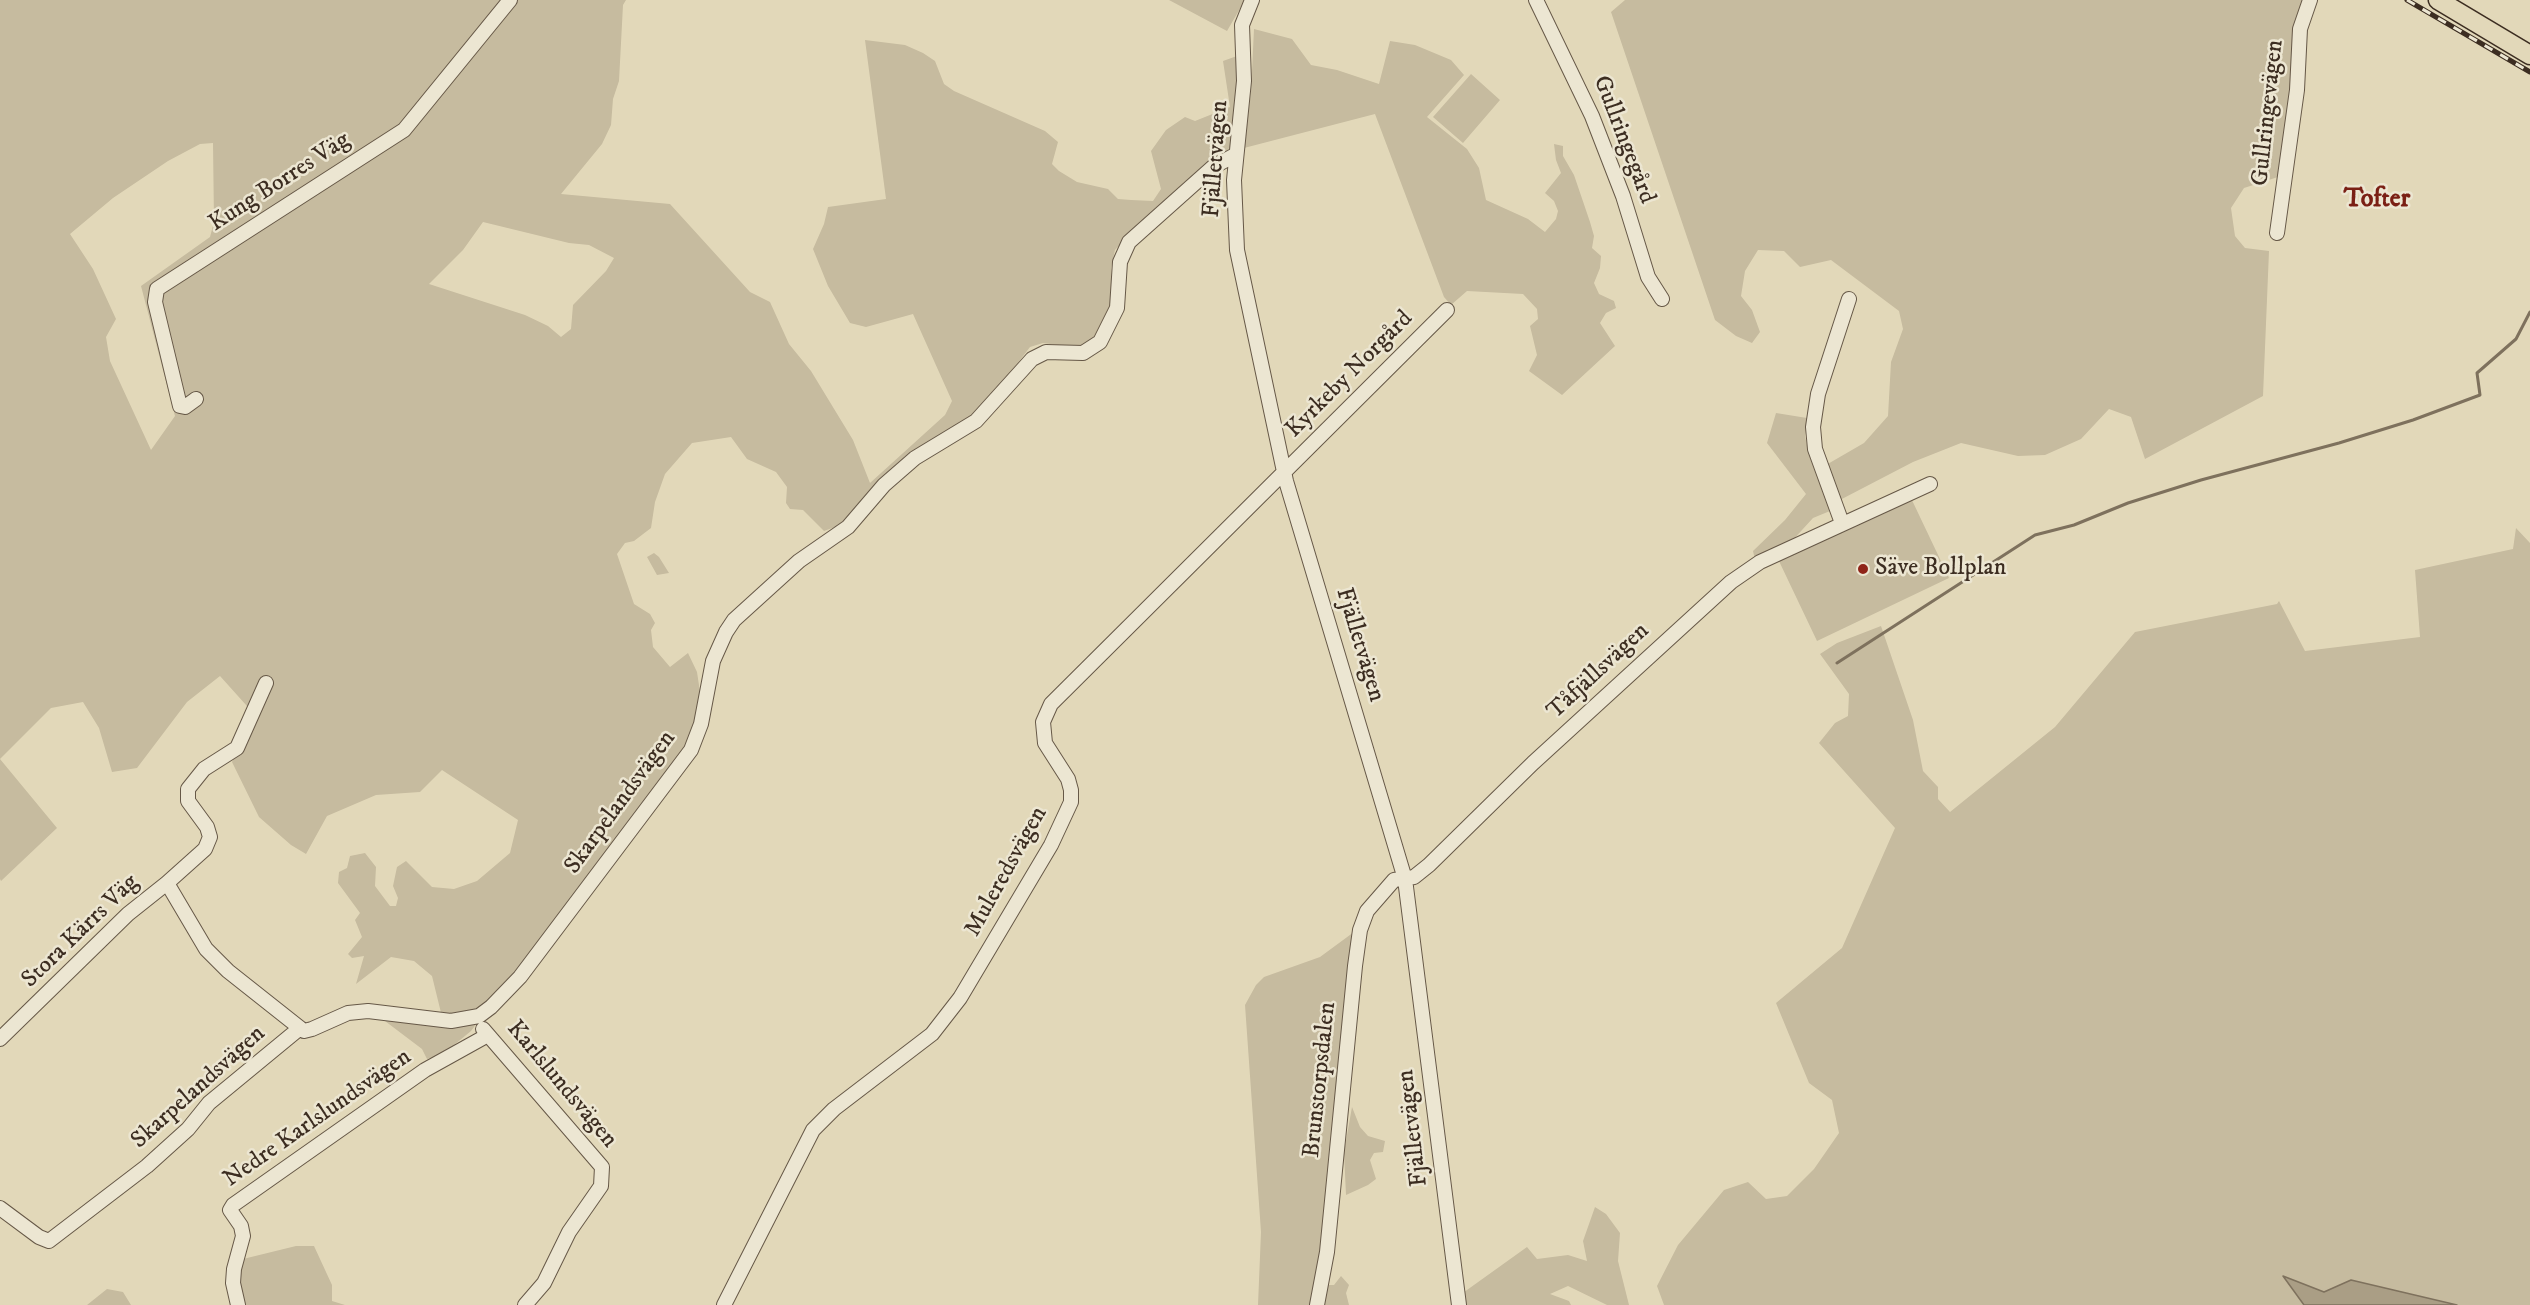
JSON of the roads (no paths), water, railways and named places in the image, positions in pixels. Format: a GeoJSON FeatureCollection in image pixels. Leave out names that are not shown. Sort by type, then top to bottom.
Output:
{"type":"FeatureCollection","features":[{"type":"Feature","properties":{"kind":"main road"},"geometry":{"type":"LineString","coordinates":[[2438,0],[2530,55]]}},
{"type":"Feature","properties":{"kind":"street","name":"Kung Borres Väg"},"geometry":{"type":"LineString","coordinates":[[196,399],[185,407],[180,406],[155,302],[157,290],[404,130],[510,0]]}},
{"type":"Feature","properties":{"kind":"street","name":"Fjälletvägen"},"geometry":{"type":"LineString","coordinates":[[1252,0],[1242,25],[1244,81],[1235,156],[1233,212],[1237,250],[1284,472],[1405,879],[1459,1305]]}},
{"type":"Feature","properties":{"kind":"street","name":"Gullringegård"},"geometry":{"type":"LineString","coordinates":[[1536,0],[1592,116],[1623,196],[1648,277],[1662,299]]}},
{"type":"Feature","properties":{"kind":"street","name":"Gullringevägen"},"geometry":{"type":"LineString","coordinates":[[2277,233],[2297,90],[2300,29],[2310,0]]}},
{"type":"Feature","properties":{"kind":"street","name":"Skarpelandsvägen"},"geometry":{"type":"LineString","coordinates":[[0,1208],[5,1209],[39,1237],[49,1241],[147,1166],[188,1129],[209,1103],[300,1028],[304,1031],[312,1029],[348,1013],[368,1011],[451,1021],[479,1016],[503,997],[691,750],[701,724],[713,661],[734,620],[799,561],[848,527],[884,485],[915,458],[976,421],[1035,356],[1050,352],[1083,353],[1100,342],[1117,308],[1120,258],[1129,242],[1213,167],[1235,156]]}},
{"type":"Feature","properties":{"kind":"street"},"geometry":{"type":"LineString","coordinates":[[1842,524],[1815,449],[1813,427],[1818,394],[1849,299]]}},
{"type":"Feature","properties":{"kind":"street","name":"Kyrkeby Norgård"},"geometry":{"type":"LineString","coordinates":[[1284,472],[1447,310]]}},
{"type":"Feature","properties":{"kind":"street","name":"Muleredsvägen"},"geometry":{"type":"LineString","coordinates":[[724,1305],[813,1130],[834,1109],[932,1035],[960,998],[1052,845],[1071,802],[1071,790],[1068,779],[1045,743],[1043,722],[1051,704],[1284,472]]}},
{"type":"Feature","properties":{"kind":"street","name":"Tåfjällsvägen"},"geometry":{"type":"LineString","coordinates":[[1405,879],[1414,876],[1429,865],[1533,764],[1731,582],[1760,562],[1930,484]]}},
{"type":"Feature","properties":{"kind":"street","name":"Stora Kärrs Väg"},"geometry":{"type":"LineString","coordinates":[[0,1039],[128,914],[205,849],[210,837],[207,827],[188,801],[188,789],[204,769],[237,748],[266,683]]}},
{"type":"Feature","properties":{"kind":"street","name":"Brunstorpsdalen"},"geometry":{"type":"LineString","coordinates":[[1317,1305],[1329,1231],[1342,1081],[1360,930],[1367,911],[1379,896],[1395,880],[1405,879]]}},
{"type":"Feature","properties":{"kind":"street"},"geometry":{"type":"LineString","coordinates":[[167,882],[206,949],[228,971],[300,1028]]}},
{"type":"Feature","properties":{"kind":"street","name":"Karlslundsvägen"},"geometry":{"type":"LineString","coordinates":[[479,1016],[488,1035],[600,1162],[603,1175],[601,1186],[569,1232],[544,1283],[525,1305]]}},
{"type":"Feature","properties":{"kind":"street","name":"Nedre Karlslundsvägen"},"geometry":{"type":"LineString","coordinates":[[238,1305],[233,1283],[234,1269],[243,1236],[241,1226],[230,1210],[232,1205],[425,1070],[488,1035]]}},
{"type":"Feature","properties":{"kind":"waterway"},"geometry":{"type":"LineString","coordinates":[[1837,663],[2035,535],[2074,525],[2128,503],[2201,480],[2339,443],[2413,420],[2480,395],[2477,373],[2516,339],[2530,312]]}},
{"type":"Feature","properties":{"kind":"railway"},"geometry":{"type":"LineString","coordinates":[[2407,0],[2530,72]]}},
{"type":"Feature","properties":{"kind":"place","name":"Säve Bollplan"},"geometry":{"type":"Point","coordinates":[1863,569]}},
{"type":"Feature","properties":{"kind":"district","name":"Tofter"},"geometry":{"type":"Point","coordinates":[2377,201]}}]}
